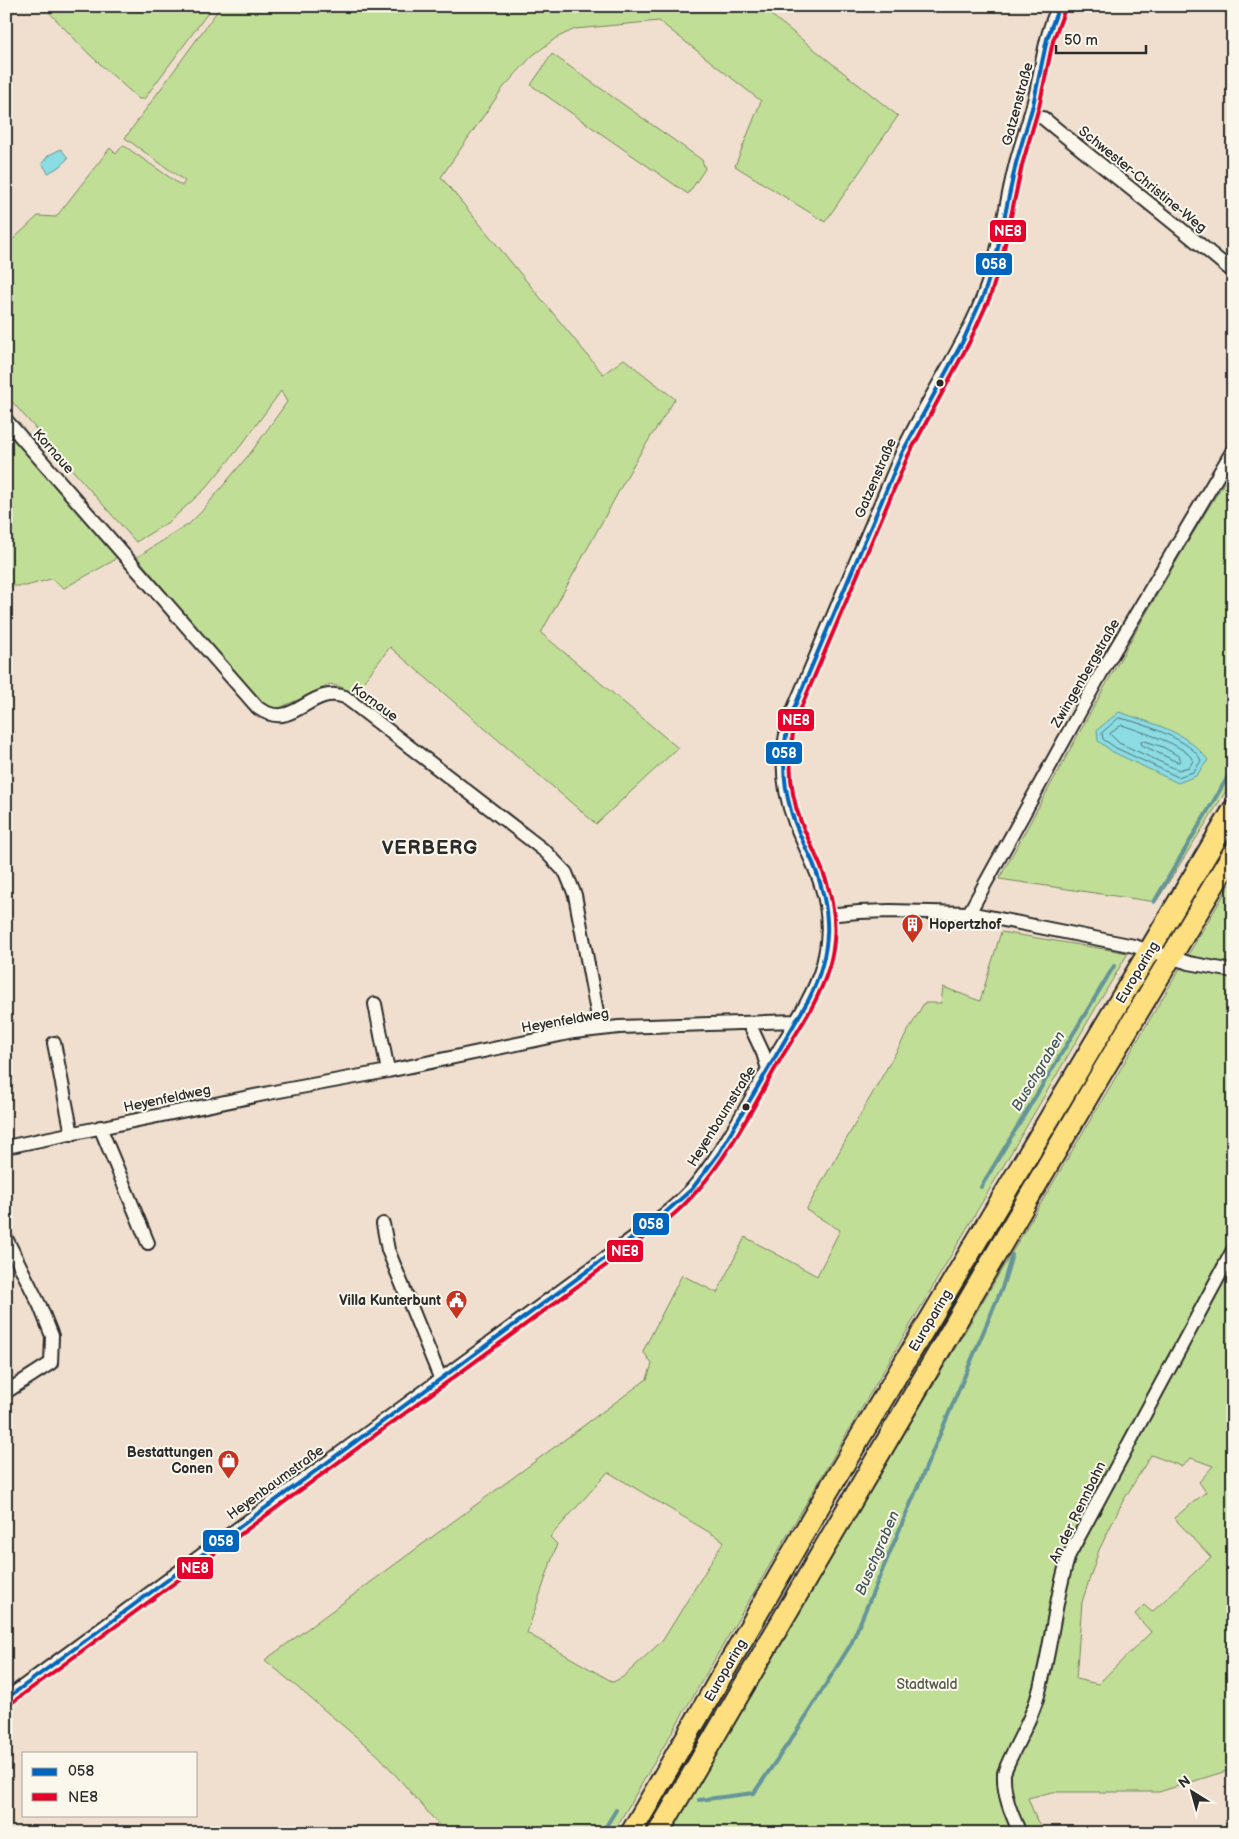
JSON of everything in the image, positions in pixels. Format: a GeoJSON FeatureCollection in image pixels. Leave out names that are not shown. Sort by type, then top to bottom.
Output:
{"type":"FeatureCollection","features":[{"type":"Feature","properties":{"kind":"main road","name":"Europaring"},"geometry":{"type":"LineString","coordinates":[[631,1833],[828,1491],[1233,810]]}},
{"type":"Feature","properties":{"kind":"main road","name":"Europaring"},"geometry":{"type":"LineString","coordinates":[[658,1833],[1170,957],[1233,853]]}},
{"type":"Feature","properties":{"kind":"street","name":"Gatzenstraße"},"geometry":{"type":"LineString","coordinates":[[823,965],[828,934],[827,915],[822,890],[791,813],[785,788],[783,761],[788,720],[915,424],[956,353],[984,293],[992,271],[1016,163],[1030,116],[1052,22],[1059,6]]}},
{"type":"Feature","properties":{"kind":"street","name":"Schwester-Christine-Weg"},"geometry":{"type":"LineString","coordinates":[[1030,116],[1044,118],[1233,272]]}},
{"type":"Feature","properties":{"kind":"street","name":"Kornaue"},"geometry":{"type":"LineString","coordinates":[[6,420],[258,708],[265,713],[281,716],[321,696],[329,694],[345,697],[528,838],[556,862],[569,878],[575,895],[600,1028]]}},
{"type":"Feature","properties":{"kind":"street","name":"Zwingenbergstraße"},"geometry":{"type":"LineString","coordinates":[[969,913],[1100,675],[1233,450]]}},
{"type":"Feature","properties":{"kind":"street"},"geometry":{"type":"LineString","coordinates":[[827,915],[890,911],[969,913],[1150,950],[1189,963],[1233,971]]}},
{"type":"Feature","properties":{"kind":"street","name":"Heyenbaumstraße"},"geometry":{"type":"LineString","coordinates":[[6,1699],[441,1380],[679,1202],[696,1184],[720,1150],[811,994],[823,965]]}},
{"type":"Feature","properties":{"kind":"street"},"geometry":{"type":"LineString","coordinates":[[375,1004],[388,1071]]}},
{"type":"Feature","properties":{"kind":"street","name":"Heyenfeldweg"},"geometry":{"type":"LineString","coordinates":[[6,1147],[574,1032],[600,1028],[796,1020]]}},
{"type":"Feature","properties":{"kind":"street"},"geometry":{"type":"LineString","coordinates":[[749,1023],[768,1069]]}},
{"type":"Feature","properties":{"kind":"street"},"geometry":{"type":"LineString","coordinates":[[54,1043],[72,1134]]}},
{"type":"Feature","properties":{"kind":"street"},"geometry":{"type":"LineString","coordinates":[[100,1127],[148,1243]]}},
{"type":"Feature","properties":{"kind":"street"},"geometry":{"type":"LineString","coordinates":[[383,1224],[388,1250],[441,1380]]}},
{"type":"Feature","properties":{"kind":"street"},"geometry":{"type":"LineString","coordinates":[[6,1238],[40,1306],[52,1336],[51,1363],[6,1392]]}},
{"type":"Feature","properties":{"kind":"street","name":"An der Rennbahn"},"geometry":{"type":"LineString","coordinates":[[1020,1833],[1009,1808],[1004,1785],[1004,1773],[1038,1696],[1061,1579],[1069,1555],[1233,1250]]}},
{"type":"Feature","properties":{"kind":"green space"},"geometry":{"type":"Polygon","coordinates":[[[43,6],[213,6],[144,99],[139,99],[89,54],[43,6]]]}},
{"type":"Feature","properties":{"kind":"green space"},"geometry":{"type":"Polygon","coordinates":[[[221,6],[760,6],[898,116],[825,222],[735,166],[761,101],[659,21],[575,29],[556,38],[532,56],[503,88],[441,177],[603,374],[624,359],[675,399],[636,460],[541,633],[678,748],[596,824],[390,647],[351,698],[344,688],[330,684],[274,710],[257,700],[137,557],[189,524],[202,511],[252,451],[287,402],[281,391],[243,443],[206,488],[170,521],[136,542],[6,395],[6,246],[38,216],[56,217],[110,148],[116,154],[123,145],[182,186],[185,181],[125,138],[221,6]]]}},
{"type":"Feature","properties":{"kind":"green space"},"geometry":{"type":"Polygon","coordinates":[[[552,54],[702,160],[705,169],[688,194],[531,85],[552,54]]]}},
{"type":"Feature","properties":{"kind":"green space"},"geometry":{"type":"Polygon","coordinates":[[[6,426],[118,554],[113,561],[64,588],[51,579],[26,586],[6,586],[6,426]]]}},
{"type":"Feature","properties":{"kind":"green space"},"geometry":{"type":"Polygon","coordinates":[[[1233,468],[1233,780],[1156,902],[999,879],[1142,621],[1233,468]]]}},
{"type":"Feature","properties":{"kind":"green space","name":"Stadtwald"},"geometry":{"type":"Polygon","coordinates":[[[1233,879],[1233,1769],[1159,1792],[1052,1792],[1028,1798],[1037,1821],[1048,1833],[668,1833],[1233,879]],[[1151,1455],[1123,1501],[1099,1550],[1082,1602],[1076,1679],[1098,1684],[1151,1632],[1135,1614],[1144,1605],[1152,1612],[1211,1557],[1174,1518],[1206,1492],[1199,1482],[1213,1466],[1191,1458],[1181,1466],[1151,1455]]]}},
{"type":"Feature","properties":{"kind":"green space"},"geometry":{"type":"Polygon","coordinates":[[[1001,932],[1128,953],[613,1833],[446,1833],[379,1756],[265,1660],[647,1379],[652,1364],[643,1351],[682,1275],[717,1293],[745,1237],[817,1276],[840,1230],[806,1210],[924,1003],[941,1003],[943,987],[980,1001],[1001,932]],[[608,1472],[550,1537],[557,1544],[527,1633],[613,1682],[623,1677],[663,1640],[724,1541],[608,1472]]]}},
{"type":"Feature","properties":{"kind":"water"},"geometry":{"type":"Polygon","coordinates":[[[61,149],[68,158],[61,166],[48,173],[42,163],[49,155],[61,149]]]}},
{"type":"Feature","properties":{"kind":"water"},"geometry":{"type":"Polygon","coordinates":[[[1119,712],[1168,729],[1189,742],[1208,760],[1196,776],[1178,783],[1113,752],[1098,741],[1097,730],[1119,712]]]}},
{"type":"Feature","properties":{"kind":"waterway","name":"Buschgraben"},"geometry":{"type":"LineString","coordinates":[[1154,902],[1233,768]]}},
{"type":"Feature","properties":{"kind":"waterway","name":"Buschgraben"},"geometry":{"type":"LineString","coordinates":[[981,1187],[1114,966]]}},
{"type":"Feature","properties":{"kind":"waterway","name":"Buschgraben"},"geometry":{"type":"LineString","coordinates":[[699,1800],[754,1793],[798,1729],[851,1644],[1002,1288],[1012,1255]]}},
{"type":"Feature","properties":{"kind":"waterway","name":"Buschgraben"},"geometry":{"type":"LineString","coordinates":[[602,1833],[616,1810]]}},
{"type":"Feature","properties":{"kind":"transit line","name":"058"},"geometry":{"type":"LineString","coordinates":[[6,1699],[658,1219],[692,1189],[719,1153],[809,999],[817,982],[826,948],[827,915],[820,881],[793,818],[786,788],[784,754],[789,720],[902,453],[963,341],[984,294],[996,257],[1016,163],[1033,105],[1047,39],[1059,6]]}},
{"type":"Feature","properties":{"kind":"transit line","name":"NE8"},"geometry":{"type":"LineString","coordinates":[[10,1704],[662,1224],[699,1189],[729,1148],[820,992],[833,952],[834,919],[830,892],[801,822],[792,785],[790,760],[795,722],[908,456],[969,343],[990,297],[1002,258],[1022,165],[1039,107],[1053,41],[1065,9]]}},
{"type":"Feature","properties":{"kind":"place","name":"Hopertzhof"},"geometry":{"type":"Point","coordinates":[913,943]}},
{"type":"Feature","properties":{"kind":"place","name":"Villa Kunterbunt"},"geometry":{"type":"Point","coordinates":[457,1319]}},
{"type":"Feature","properties":{"kind":"place","name":"Bestattungen Conen"},"geometry":{"type":"Point","coordinates":[229,1479]}},
{"type":"Feature","properties":{"kind":"district","name":"VERBERG"},"geometry":{"type":"Point","coordinates":[430,847]}}]}
